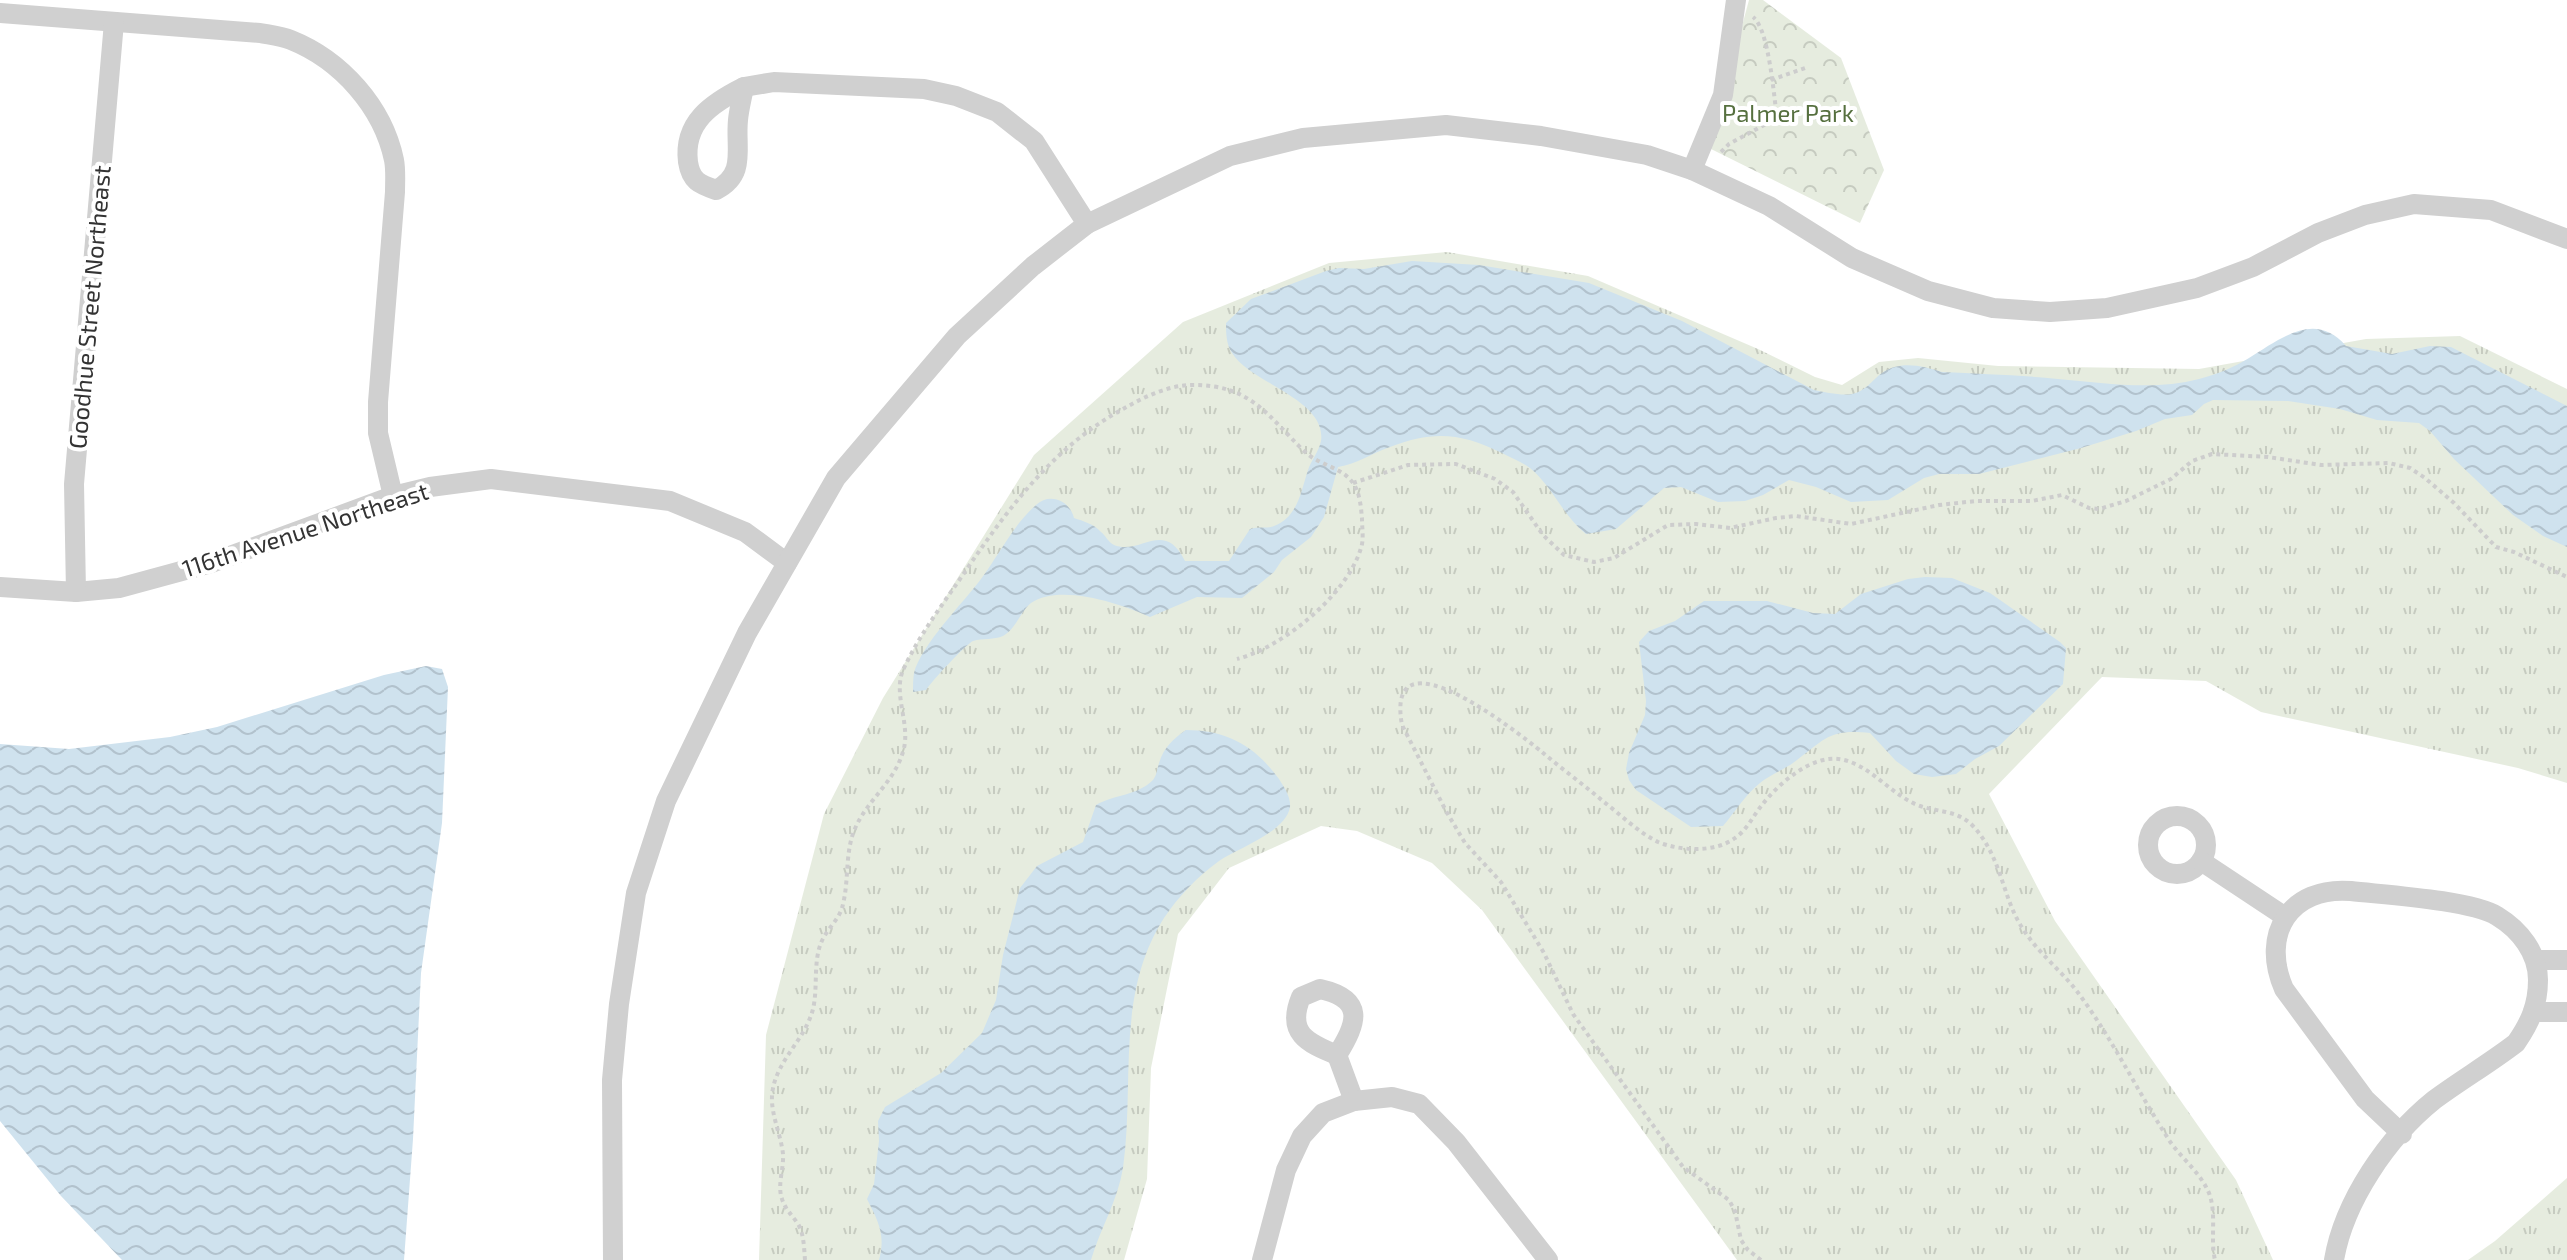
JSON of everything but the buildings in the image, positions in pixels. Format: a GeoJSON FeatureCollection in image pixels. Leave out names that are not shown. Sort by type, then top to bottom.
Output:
{"type":"FeatureCollection","features":[{"type":"Feature","properties":{"kind":"street"},"geometry":{"type":"LineString","coordinates":[[1692,170],[1723,95],[1736,2]]}},
{"type":"Feature","properties":{"kind":"street"},"geometry":{"type":"LineString","coordinates":[[0,13],[260,33],[290,39],[320,55],[347,76],[369,102],[385,133],[394,162],[395,192],[378,402],[378,433],[393,496]]}},
{"type":"Feature","properties":{"kind":"street","name":"Goodhue Street Northeast"},"geometry":{"type":"LineString","coordinates":[[76,592],[74,484],[114,22]]}},
{"type":"Feature","properties":{"kind":"street"},"geometry":{"type":"LineString","coordinates":[[744,87],[738,121],[736,171],[729,184],[716,190],[698,184],[691,176],[686,145],[692,129],[720,99],[744,87],[774,82],[924,89],[956,96],[997,112],[1034,141],[1087,224]]}},
{"type":"Feature","properties":{"kind":"street"},"geometry":{"type":"LineString","coordinates":[[613,1260],[612,1080],[619,1004],[636,893],[666,801],[747,633],[836,478],[957,336],[1033,266],[1087,224],[1230,156],[1303,138],[1446,125],[1541,136],[1647,155],[1692,170],[1769,206],[1852,258],[1928,291],[1993,308],[2036,311],[2107,308],[2197,288],[2253,267],[2329,229],[2365,215],[2414,204],[2491,210],[2567,239]]}},
{"type":"Feature","properties":{"kind":"street","name":"116th Avenue Northeast"},"geometry":{"type":"LineString","coordinates":[[0,587],[76,592],[119,588],[211,563],[393,496],[430,487],[491,479],[670,501],[745,532],[787,563]]}},
{"type":"Feature","properties":{"kind":"street"},"geometry":{"type":"LineString","coordinates":[[2201,861],[2284,916]]}},
{"type":"Feature","properties":{"kind":"street"},"geometry":{"type":"LineString","coordinates":[[2334,1260],[2338,1234],[2362,1185],[2418,1114],[2516,1043],[2527,1028],[2538,996],[2536,960],[2529,946],[2512,927],[2495,915],[2474,908],[2335,889],[2316,893],[2284,916],[2275,955],[2276,971],[2284,989],[2365,1099],[2402,1134]]}},
{"type":"Feature","properties":{"kind":"street"},"geometry":{"type":"LineString","coordinates":[[2536,960],[2567,960]]}},
{"type":"Feature","properties":{"kind":"street"},"geometry":{"type":"LineString","coordinates":[[2533,1012],[2567,1012]]}},
{"type":"Feature","properties":{"kind":"street"},"geometry":{"type":"LineString","coordinates":[[1337,1055],[1354,1101]]}},
{"type":"Feature","properties":{"kind":"street"},"geometry":{"type":"LineString","coordinates":[[1262,1260],[1286,1170],[1302,1136],[1323,1113],[1354,1101],[1392,1097],[1419,1104],[1456,1142],[1548,1260]]}},
{"type":"Feature","properties":{"kind":"path"},"geometry":{"type":"LineString","coordinates":[[1701,149],[1717,155],[1729,144],[1777,118],[1759,21],[1736,2]]}},
{"type":"Feature","properties":{"kind":"path"},"geometry":{"type":"LineString","coordinates":[[1771,80],[1805,68]]}},
{"type":"Feature","properties":{"kind":"path"},"geometry":{"type":"LineString","coordinates":[[805,1260],[800,1227],[780,1195],[783,1158],[772,1097],[783,1061],[806,1029],[813,1009],[821,942],[843,906],[854,830],[896,770],[904,749],[906,729],[900,691],[901,672],[933,616],[981,547],[1033,480],[1058,454],[1141,398],[1188,385],[1209,386],[1253,401],[1271,414],[1311,457],[1339,471],[1353,483],[1361,506],[1363,544],[1355,564],[1331,597],[1268,646],[1237,659]]}},
{"type":"Feature","properties":{"kind":"path"},"geometry":{"type":"LineString","coordinates":[[1353,483],[1408,465],[1456,464],[1495,479],[1513,492],[1543,535],[1564,555],[1594,562],[1614,558],[1668,525],[1730,528],[1796,516],[1851,524],[1939,505],[1976,501],[2032,501],[2062,495],[2089,508],[2099,509],[2126,501],[2171,479],[2192,461],[2212,454],[2333,465],[2389,463],[2410,468],[2425,478],[2496,547],[2514,552],[2567,577]]}},
{"type":"Feature","properties":{"kind":"path"},"geometry":{"type":"LineString","coordinates":[[1761,1260],[1741,1240],[1735,1211],[1729,1200],[1683,1167],[1644,1117],[1573,1014],[1544,953],[1501,882],[1465,843],[1402,725],[1399,709],[1409,686],[1436,684],[1455,692],[1525,739],[1638,829],[1659,842],[1680,848],[1716,847],[1735,839],[1772,793],[1823,759],[1843,760],[1862,768],[1908,801],[1925,809],[1956,814],[1971,824],[1986,843],[2001,873],[2020,926],[2078,994],[2174,1147],[2202,1181],[2210,1196],[2215,1260]]}},
{"type":"Feature","properties":{"kind":"green space","name":"Palmer Park"},"geometry":{"type":"Polygon","coordinates":[[[1749,0],[1763,0],[1841,58],[1884,170],[1860,223],[1709,148],[1749,0]]]}},
{"type":"Feature","properties":{"kind":"green space"},"geometry":{"type":"Polygon","coordinates":[[[1447,252],[1588,276],[1758,349],[1815,377],[1842,385],[1879,362],[1918,358],[1998,366],[2199,369],[2366,339],[2460,336],[2567,389],[2567,783],[2518,768],[2261,712],[2206,681],[2102,677],[1989,794],[2055,921],[2236,1180],[2273,1260],[1737,1260],[1482,910],[1432,863],[1357,831],[1321,826],[1229,868],[1178,934],[1151,1068],[1147,1179],[1124,1260],[759,1260],[766,1035],[824,814],[883,698],[1034,455],[1183,322],[1329,263],[1447,252]]]}},
{"type":"Feature","properties":{"kind":"green space"},"geometry":{"type":"Polygon","coordinates":[[[2567,1178],[2567,1260],[2468,1260],[2495,1241],[2567,1178]]]}},
{"type":"Feature","properties":{"kind":"water"},"geometry":{"type":"Polygon","coordinates":[[[1412,261],[1479,265],[1589,283],[1682,321],[1814,390],[1838,394],[1857,393],[1882,373],[1904,365],[1942,372],[2111,384],[2182,383],[2225,370],[2285,336],[2310,329],[2334,335],[2346,346],[2392,354],[2430,346],[2451,347],[2567,406],[2567,547],[2543,536],[2513,515],[2419,423],[2377,420],[2340,409],[2288,401],[2213,400],[2192,415],[2165,419],[2081,448],[1979,474],[1939,474],[1924,478],[1888,500],[1851,502],[1816,487],[1789,480],[1745,501],[1718,502],[1681,487],[1664,488],[1616,529],[1586,534],[1527,466],[1474,441],[1434,436],[1383,449],[1338,467],[1324,517],[1311,537],[1242,598],[1197,597],[1150,617],[1091,598],[1074,595],[1043,597],[1027,607],[1007,633],[973,641],[926,690],[913,692],[914,673],[925,650],[981,579],[1020,522],[1041,501],[1053,499],[1064,503],[1074,518],[1095,527],[1114,545],[1124,547],[1160,540],[1169,542],[1185,561],[1229,561],[1250,529],[1282,522],[1297,502],[1320,445],[1320,426],[1312,414],[1286,392],[1241,364],[1229,346],[1226,323],[1251,299],[1326,271],[1364,269],[1412,261]]]}},
{"type":"Feature","properties":{"kind":"water"},"geometry":{"type":"Polygon","coordinates":[[[1952,578],[1990,593],[2066,648],[2063,684],[1999,746],[1956,774],[1932,777],[1914,774],[1896,761],[1870,733],[1837,734],[1760,783],[1723,826],[1691,827],[1636,790],[1626,769],[1629,753],[1645,715],[1639,642],[1649,631],[1675,621],[1704,601],[1767,601],[1813,613],[1835,614],[1861,594],[1908,579],[1952,578]]]}},
{"type":"Feature","properties":{"kind":"water"},"geometry":{"type":"Polygon","coordinates":[[[426,666],[442,669],[448,687],[442,823],[421,973],[404,1260],[122,1260],[61,1196],[0,1121],[0,744],[69,749],[170,737],[217,727],[384,675],[426,666]]]}},
{"type":"Feature","properties":{"kind":"water"},"geometry":{"type":"Polygon","coordinates":[[[1186,730],[1214,733],[1250,749],[1279,779],[1290,807],[1287,816],[1271,832],[1219,861],[1196,880],[1164,918],[1149,947],[1133,1009],[1123,1168],[1091,1260],[879,1260],[881,1236],[867,1199],[874,1184],[878,1121],[885,1107],[941,1073],[982,1033],[996,1000],[1003,955],[1020,888],[1037,866],[1083,842],[1096,805],[1140,789],[1153,780],[1166,748],[1186,730]]]}}]}
